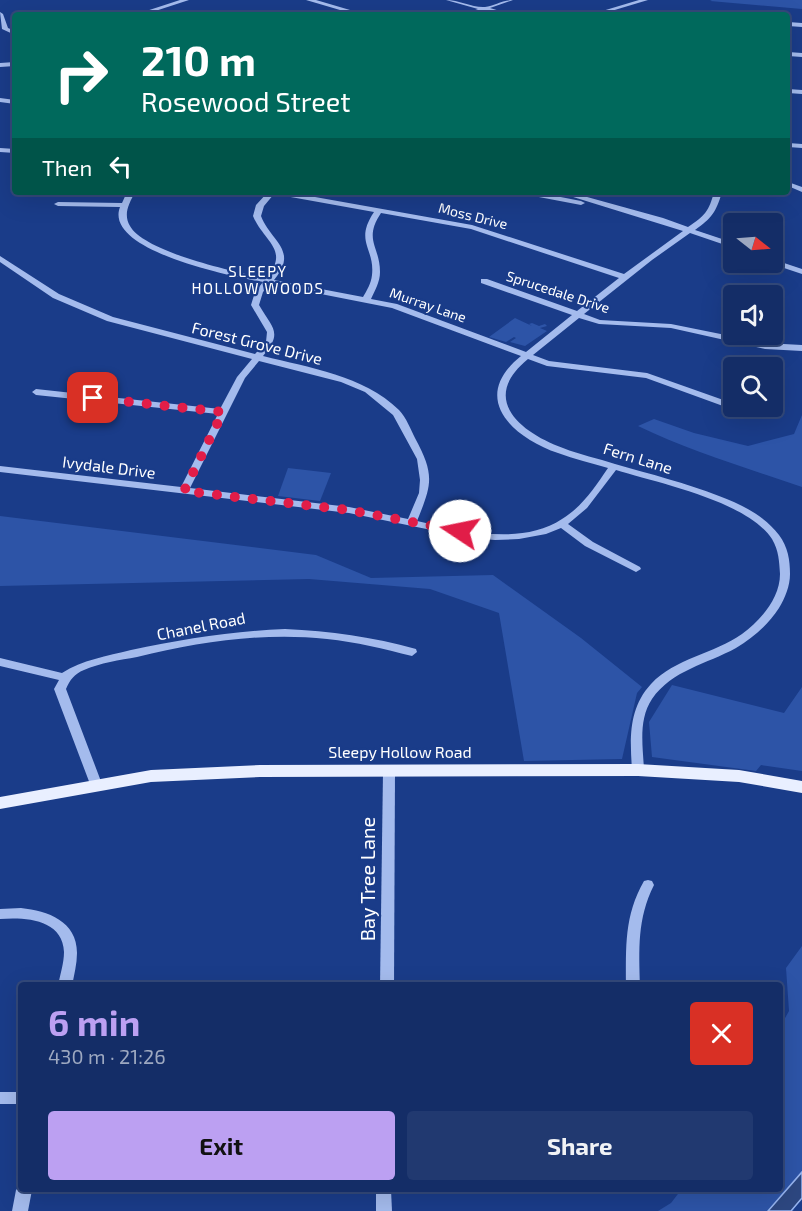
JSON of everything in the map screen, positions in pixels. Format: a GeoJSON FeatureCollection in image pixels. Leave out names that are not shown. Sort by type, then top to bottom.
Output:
{"type":"FeatureCollection","features":[{"type":"Feature","properties":{"kind":"main road","name":"Sleepy Hollow Road"},"geometry":{"type":"LineString","coordinates":[[0,803],[96,784],[204,773],[638,770],[728,775],[802,787]]}},
{"type":"Feature","properties":{"kind":"street"},"geometry":{"type":"LineString","coordinates":[[147,12],[186,0]]}},
{"type":"Feature","properties":{"kind":"street"},"geometry":{"type":"LineString","coordinates":[[309,0],[352,12]]}},
{"type":"Feature","properties":{"kind":"street"},"geometry":{"type":"LineString","coordinates":[[449,0],[498,12]]}},
{"type":"Feature","properties":{"kind":"street"},"geometry":{"type":"LineString","coordinates":[[472,12],[510,0]]}},
{"type":"Feature","properties":{"kind":"street"},"geometry":{"type":"LineString","coordinates":[[603,12],[645,0]]}},
{"type":"Feature","properties":{"kind":"street"},"geometry":{"type":"LineString","coordinates":[[0,14],[5,29],[12,32]]}},
{"type":"Feature","properties":{"kind":"street"},"geometry":{"type":"LineString","coordinates":[[58,204],[123,205],[130,195]]}},
{"type":"Feature","properties":{"kind":"street"},"geometry":{"type":"LineString","coordinates":[[184,491],[241,377],[268,346],[272,337],[255,305],[257,294],[280,264],[280,254],[257,216],[260,206],[270,195]]}},
{"type":"Feature","properties":{"kind":"street","name":"Moss Drive"},"geometry":{"type":"LineString","coordinates":[[290,195],[482,229],[625,277]]}},
{"type":"Feature","properties":{"kind":"street"},"geometry":{"type":"LineString","coordinates":[[538,195],[560,201],[606,206]]}},
{"type":"Feature","properties":{"kind":"street"},"geometry":{"type":"LineString","coordinates":[[571,195],[723,242]]}},
{"type":"Feature","properties":{"kind":"street","name":"Fern Lane"},"geometry":{"type":"LineString","coordinates":[[638,770],[637,722],[646,698],[674,672],[726,648],[755,630],[778,600],[785,576],[785,563],[773,534],[743,509],[715,496],[548,446],[524,432],[509,418],[502,401],[502,386],[512,369],[625,277],[690,230],[713,210],[717,195]]}},
{"type":"Feature","properties":{"kind":"street","name":"Murray Lane"},"geometry":{"type":"LineString","coordinates":[[123,205],[125,225],[136,237],[151,247],[197,264],[268,281],[394,306],[555,364],[647,376],[723,403]]}},
{"type":"Feature","properties":{"kind":"street"},"geometry":{"type":"LineString","coordinates":[[366,300],[374,289],[378,276],[367,233],[369,222],[378,210]]}},
{"type":"Feature","properties":{"kind":"street","name":"Forest Grove Drive"},"geometry":{"type":"LineString","coordinates":[[0,258],[40,287],[87,310],[132,326],[356,385],[379,397],[397,413],[425,469],[424,492],[412,522]]}},
{"type":"Feature","properties":{"kind":"street"},"geometry":{"type":"LineString","coordinates":[[783,265],[802,272]]}},
{"type":"Feature","properties":{"kind":"street","name":"Sprucedale Drive"},"geometry":{"type":"LineString","coordinates":[[484,282],[606,323],[671,326],[760,345],[802,348]]}},
{"type":"Feature","properties":{"kind":"street"},"geometry":{"type":"LineString","coordinates":[[36,392],[223,412]]}},
{"type":"Feature","properties":{"kind":"street","name":"Ivydale Drive"},"geometry":{"type":"LineString","coordinates":[[0,469],[348,510],[502,537],[531,534],[562,524],[580,512],[614,466]]}},
{"type":"Feature","properties":{"kind":"street"},"geometry":{"type":"LineString","coordinates":[[562,524],[589,544],[636,569]]}},
{"type":"Feature","properties":{"kind":"street","name":"Chanel Road"},"geometry":{"type":"LineString","coordinates":[[65,678],[72,671],[88,665],[207,639],[256,632],[331,634],[412,652]]}},
{"type":"Feature","properties":{"kind":"street"},"geometry":{"type":"LineString","coordinates":[[0,662],[65,678],[61,683],[61,694],[96,784]]}},
{"type":"Feature","properties":{"kind":"street","name":"Bay Tree Lane"},"geometry":{"type":"LineString","coordinates":[[387,982],[388,772]]}},
{"type":"Feature","properties":{"kind":"street"},"geometry":{"type":"LineString","coordinates":[[633,982],[634,919],[637,905],[648,885]]}},
{"type":"Feature","properties":{"kind":"street"},"geometry":{"type":"LineString","coordinates":[[0,914],[31,913],[42,916],[62,929],[70,948],[66,982]]}},
{"type":"Feature","properties":{"kind":"street"},"geometry":{"type":"LineString","coordinates":[[0,1098],[18,1098]]}},
{"type":"Feature","properties":{"kind":"street"},"geometry":{"type":"LineString","coordinates":[[20,1211],[24,1192]]}},
{"type":"Feature","properties":{"kind":"street"},"geometry":{"type":"LineString","coordinates":[[384,1192],[384,1211]]}},
{"type":"Feature","properties":{"kind":"shaded area"},"geometry":{"type":"Polygon","coordinates":[[[712,0],[802,0],[802,9],[710,1],[712,0]]]}},
{"type":"Feature","properties":{"kind":"shaded area"},"geometry":{"type":"Polygon","coordinates":[[[515,318],[532,326],[529,324],[539,326],[545,324],[547,326],[540,328],[547,331],[525,346],[510,342],[516,338],[514,337],[506,342],[489,337],[515,318]]]}},
{"type":"Feature","properties":{"kind":"shaded area"},"geometry":{"type":"Polygon","coordinates":[[[802,415],[802,487],[698,451],[638,426],[654,419],[694,433],[748,446],[794,434],[802,415]]]}},
{"type":"Feature","properties":{"kind":"shaded area"},"geometry":{"type":"Polygon","coordinates":[[[288,468],[331,473],[320,501],[278,496],[288,468]]]}},
{"type":"Feature","properties":{"kind":"shaded area"},"geometry":{"type":"Polygon","coordinates":[[[0,516],[316,555],[371,578],[493,575],[581,638],[642,687],[637,693],[622,759],[524,761],[499,613],[430,589],[309,579],[0,586],[0,516]]]}},
{"type":"Feature","properties":{"kind":"shaded area"},"geometry":{"type":"Polygon","coordinates":[[[672,685],[784,713],[802,687],[802,771],[761,765],[756,771],[652,757],[649,722],[672,685]]]}},
{"type":"Feature","properties":{"kind":"shaded area"},"geometry":{"type":"Polygon","coordinates":[[[802,946],[802,1192],[793,1211],[658,1211],[671,1203],[679,1192],[783,1192],[783,1022],[789,1011],[786,968],[802,946]]]}},
{"type":"Feature","properties":{"kind":"shaded area"},"geometry":{"type":"Polygon","coordinates":[[[802,1172],[802,1198],[791,1211],[768,1211],[802,1172]]]}},
{"type":"Feature","properties":{"kind":"district","name":"SLEEPY HOLLOW WOODS"},"geometry":{"type":"Point","coordinates":[258,280]}},
{"type":"Feature","properties":{"kind":"route"},"geometry":{"type":"LineString","coordinates":[[93,398],[223,412],[184,491],[348,510],[460,531]]}}]}
